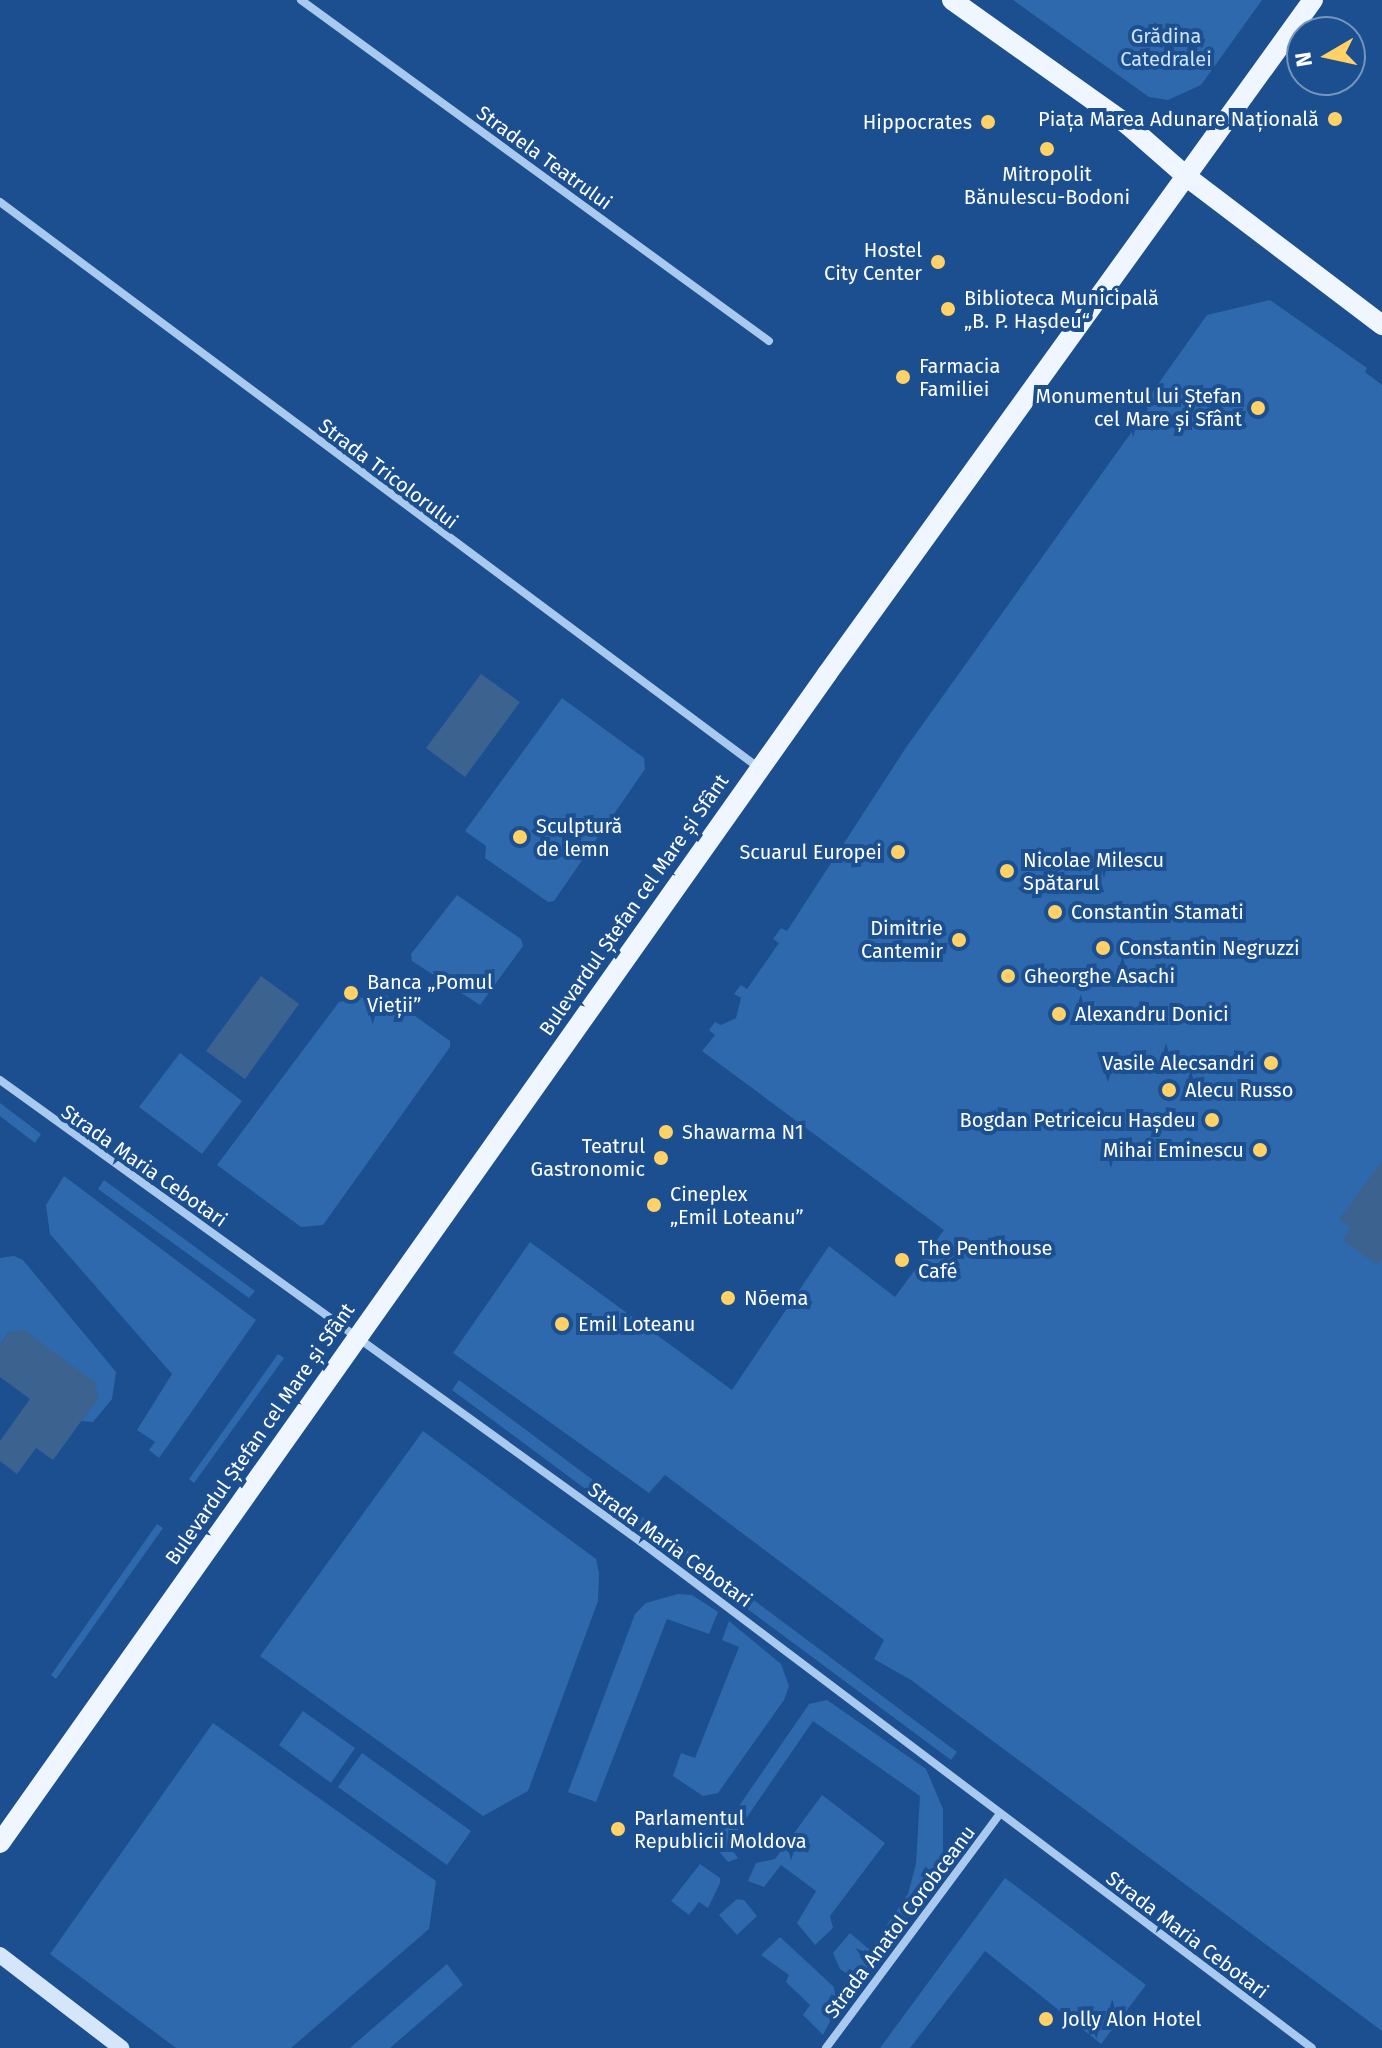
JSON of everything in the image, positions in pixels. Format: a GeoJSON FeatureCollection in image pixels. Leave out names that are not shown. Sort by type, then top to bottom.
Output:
{"type":"FeatureCollection","features":[{"type":"Feature","properties":{"kind":"main road"},"geometry":{"type":"LineString","coordinates":[[952,0],[1129,126],[1187,177],[1382,325]]}},
{"type":"Feature","properties":{"kind":"main road","name":"Bulevardul Ștefan cel Mare și Sfânt"},"geometry":{"type":"LineString","coordinates":[[0,1843],[759,769],[1313,0]]}},
{"type":"Feature","properties":{"kind":"main road"},"geometry":{"type":"LineString","coordinates":[[0,1955],[121,2048]]}},
{"type":"Feature","properties":{"kind":"street","name":"Stradela Teatrului"},"geometry":{"type":"LineString","coordinates":[[301,0],[769,341]]}},
{"type":"Feature","properties":{"kind":"street","name":"Strada Tricolorului"},"geometry":{"type":"LineString","coordinates":[[0,202],[759,769]]}},
{"type":"Feature","properties":{"kind":"street","name":"Strada Maria Cebotari"},"geometry":{"type":"LineString","coordinates":[[0,1080],[641,1542],[999,1815],[1312,2048]]}},
{"type":"Feature","properties":{"kind":"street","name":"Strada Anatol Corobceanu"},"geometry":{"type":"LineString","coordinates":[[826,2048],[999,1815]]}},
{"type":"Feature","properties":{"kind":"green space","name":"Grădina Catedralei"},"geometry":{"type":"Polygon","coordinates":[[[1013,0],[1262,0],[1201,85],[1168,100],[1149,97],[1013,0]]]}},
{"type":"Feature","properties":{"kind":"green space"},"geometry":{"type":"Polygon","coordinates":[[[1270,300],[1367,368],[1365,372],[1382,385],[1382,2031],[911,1680],[874,1659],[884,1640],[665,1475],[649,1493],[453,1353],[530,1242],[732,1390],[829,1246],[895,1297],[944,1230],[702,1051],[715,1035],[709,1030],[715,1022],[721,1025],[736,1018],[741,998],[734,994],[741,985],[747,989],[779,943],[773,939],[781,928],[787,931],[905,749],[1148,409],[1144,404],[1207,315],[1270,300]]]}},
{"type":"Feature","properties":{"kind":"green space"},"geometry":{"type":"Polygon","coordinates":[[[562,698],[644,758],[645,769],[554,901],[548,902],[485,858],[486,846],[465,831],[562,698]]]}},
{"type":"Feature","properties":{"kind":"green space"},"geometry":{"type":"Polygon","coordinates":[[[457,895],[521,939],[523,946],[480,1005],[412,961],[411,954],[457,895]]]}},
{"type":"Feature","properties":{"kind":"green space"},"geometry":{"type":"Polygon","coordinates":[[[383,993],[450,1041],[450,1047],[323,1225],[301,1227],[217,1165],[339,1002],[383,993]]]}},
{"type":"Feature","properties":{"kind":"green space"},"geometry":{"type":"Polygon","coordinates":[[[180,1053],[242,1101],[202,1154],[139,1107],[180,1053]]]}},
{"type":"Feature","properties":{"kind":"green space"},"geometry":{"type":"Polygon","coordinates":[[[0,1103],[41,1134],[35,1143],[0,1116],[0,1103]]]}},
{"type":"Feature","properties":{"kind":"green space"},"geometry":{"type":"Polygon","coordinates":[[[64,1176],[256,1320],[159,1458],[149,1450],[155,1442],[137,1430],[172,1374],[50,1234],[46,1205],[64,1176]]]}},
{"type":"Feature","properties":{"kind":"green space"},"geometry":{"type":"Polygon","coordinates":[[[104,1180],[255,1291],[249,1298],[98,1189],[104,1180]]]}},
{"type":"Feature","properties":{"kind":"green space"},"geometry":{"type":"Polygon","coordinates":[[[14,1256],[23,1260],[116,1372],[112,1399],[93,1422],[81,1421],[98,1398],[9,1332],[0,1345],[0,1258],[14,1256]]]}},
{"type":"Feature","properties":{"kind":"green space"},"geometry":{"type":"Polygon","coordinates":[[[278,1354],[284,1358],[194,1483],[189,1479],[278,1354]]]}},
{"type":"Feature","properties":{"kind":"green space"},"geometry":{"type":"Polygon","coordinates":[[[459,1380],[957,1752],[951,1760],[452,1390],[459,1380]]]}},
{"type":"Feature","properties":{"kind":"green space"},"geometry":{"type":"Polygon","coordinates":[[[423,1431],[596,1559],[599,1573],[598,1601],[528,1791],[483,1816],[260,1656],[423,1431]]]}},
{"type":"Feature","properties":{"kind":"green space"},"geometry":{"type":"Polygon","coordinates":[[[157,1524],[163,1528],[56,1679],[51,1675],[157,1524]]]}},
{"type":"Feature","properties":{"kind":"green space"},"geometry":{"type":"Polygon","coordinates":[[[678,1594],[692,1595],[718,1612],[709,1634],[667,1619],[596,1802],[568,1792],[635,1614],[646,1603],[678,1594]]]}},
{"type":"Feature","properties":{"kind":"green space"},"geometry":{"type":"Polygon","coordinates":[[[729,1621],[781,1664],[789,1686],[784,1700],[718,1793],[703,1796],[673,1776],[681,1753],[695,1758],[739,1647],[722,1640],[729,1621]]]}},
{"type":"Feature","properties":{"kind":"green space"},"geometry":{"type":"Polygon","coordinates":[[[827,1700],[926,1769],[943,1809],[943,1866],[860,1983],[840,1969],[833,1953],[850,1933],[870,1950],[908,1894],[916,1864],[920,1796],[813,1721],[727,1846],[739,1858],[728,1862],[713,1844],[809,1704],[827,1700]]]}},
{"type":"Feature","properties":{"kind":"green space"},"geometry":{"type":"Polygon","coordinates":[[[303,1711],[355,1748],[331,1783],[279,1745],[303,1711]]]}},
{"type":"Feature","properties":{"kind":"green space"},"geometry":{"type":"Polygon","coordinates":[[[213,1723],[436,1881],[429,1929],[291,2048],[176,2048],[50,1954],[213,1723]]]}},
{"type":"Feature","properties":{"kind":"green space"},"geometry":{"type":"Polygon","coordinates":[[[362,1753],[471,1831],[447,1865],[338,1787],[362,1753]]]}},
{"type":"Feature","properties":{"kind":"green space"},"geometry":{"type":"Polygon","coordinates":[[[822,1795],[885,1843],[830,1916],[833,1928],[815,1945],[797,1923],[816,1891],[781,1865],[764,1887],[748,1881],[756,1863],[775,1859],[822,1795]]]}},
{"type":"Feature","properties":{"kind":"green space"},"geometry":{"type":"Polygon","coordinates":[[[700,1864],[720,1878],[720,1883],[708,1908],[699,1902],[689,1915],[671,1901],[700,1864]]]}},
{"type":"Feature","properties":{"kind":"green space"},"geometry":{"type":"Polygon","coordinates":[[[1005,1878],[1146,1985],[1101,2044],[985,1951],[910,2048],[880,2048],[1005,1878]]]}},
{"type":"Feature","properties":{"kind":"green space"},"geometry":{"type":"Polygon","coordinates":[[[737,1899],[744,1900],[757,1916],[737,1935],[719,1915],[737,1899]]]}},
{"type":"Feature","properties":{"kind":"green space"},"geometry":{"type":"Polygon","coordinates":[[[780,1937],[834,1987],[837,2008],[823,2035],[803,2015],[810,2005],[786,1982],[789,1975],[761,1955],[780,1937]]]}},
{"type":"Feature","properties":{"kind":"green space"},"geometry":{"type":"Polygon","coordinates":[[[447,1964],[463,1985],[390,2048],[350,2048],[447,1964]]]}},
{"type":"Feature","properties":{"kind":"shaded area"},"geometry":{"type":"Polygon","coordinates":[[[481,674],[520,702],[465,777],[426,748],[481,674]]]}},
{"type":"Feature","properties":{"kind":"shaded area"},"geometry":{"type":"Polygon","coordinates":[[[261,976],[299,1004],[245,1079],[206,1051],[261,976]]]}},
{"type":"Feature","properties":{"kind":"shaded area"},"geometry":{"type":"Polygon","coordinates":[[[1382,1161],[1382,1258],[1377,1265],[1342,1240],[1351,1228],[1339,1219],[1382,1161]]]}},
{"type":"Feature","properties":{"kind":"shaded area"},"geometry":{"type":"Polygon","coordinates":[[[24,1330],[96,1383],[98,1398],[53,1460],[36,1448],[17,1474],[0,1461],[0,1441],[30,1399],[0,1377],[0,1345],[9,1332],[24,1330]]]}},
{"type":"Feature","properties":{"kind":"place","name":"Piața Marea Adunare Națională"},"geometry":{"type":"Point","coordinates":[1335,119]}},
{"type":"Feature","properties":{"kind":"place","name":"Hippocrates"},"geometry":{"type":"Point","coordinates":[988,122]}},
{"type":"Feature","properties":{"kind":"place","name":"Mitropolit Bănulescu-Bodoni"},"geometry":{"type":"Point","coordinates":[1047,149]}},
{"type":"Feature","properties":{"kind":"place","name":"Hostel City Center"},"geometry":{"type":"Point","coordinates":[938,262]}},
{"type":"Feature","properties":{"kind":"place","name":"Biblioteca Municipală „B. P. Hașdeu“"},"geometry":{"type":"Point","coordinates":[948,309]}},
{"type":"Feature","properties":{"kind":"place","name":"Farmacia Familiei"},"geometry":{"type":"Point","coordinates":[903,377]}},
{"type":"Feature","properties":{"kind":"place","name":"Monumentul lui Ștefan cel Mare și Sfânt"},"geometry":{"type":"Point","coordinates":[1258,408]}},
{"type":"Feature","properties":{"kind":"place","name":"Sculptură de lemn"},"geometry":{"type":"Point","coordinates":[520,837]}},
{"type":"Feature","properties":{"kind":"place","name":"Scuarul Europei"},"geometry":{"type":"Point","coordinates":[898,852]}},
{"type":"Feature","properties":{"kind":"place","name":"Nicolae Milescu Spătarul"},"geometry":{"type":"Point","coordinates":[1007,871]}},
{"type":"Feature","properties":{"kind":"place","name":"Constantin Stamati"},"geometry":{"type":"Point","coordinates":[1055,912]}},
{"type":"Feature","properties":{"kind":"place","name":"Dimitrie Cantemir"},"geometry":{"type":"Point","coordinates":[959,940]}},
{"type":"Feature","properties":{"kind":"place","name":"Constantin Negruzzi"},"geometry":{"type":"Point","coordinates":[1103,948]}},
{"type":"Feature","properties":{"kind":"place","name":"Gheorghe Asachi"},"geometry":{"type":"Point","coordinates":[1008,976]}},
{"type":"Feature","properties":{"kind":"place","name":"Banca „Pomul Vieții”"},"geometry":{"type":"Point","coordinates":[351,993]}},
{"type":"Feature","properties":{"kind":"place","name":"Alexandru Donici"},"geometry":{"type":"Point","coordinates":[1059,1014]}},
{"type":"Feature","properties":{"kind":"place","name":"Vasile Alecsandri"},"geometry":{"type":"Point","coordinates":[1271,1063]}},
{"type":"Feature","properties":{"kind":"place","name":"Alecu Russo"},"geometry":{"type":"Point","coordinates":[1169,1090]}},
{"type":"Feature","properties":{"kind":"place","name":"Bogdan Petriceicu Hașdeu"},"geometry":{"type":"Point","coordinates":[1212,1120]}},
{"type":"Feature","properties":{"kind":"place","name":"Shawarma N1"},"geometry":{"type":"Point","coordinates":[666,1132]}},
{"type":"Feature","properties":{"kind":"place","name":"Mihai Eminescu"},"geometry":{"type":"Point","coordinates":[1260,1150]}},
{"type":"Feature","properties":{"kind":"place","name":"Teatrul Gastronomic"},"geometry":{"type":"Point","coordinates":[661,1158]}},
{"type":"Feature","properties":{"kind":"place","name":"Cineplex „Emil Loteanu”"},"geometry":{"type":"Point","coordinates":[654,1205]}},
{"type":"Feature","properties":{"kind":"place","name":"The Penthouse Café"},"geometry":{"type":"Point","coordinates":[902,1260]}},
{"type":"Feature","properties":{"kind":"place","name":"Nōema"},"geometry":{"type":"Point","coordinates":[728,1298]}},
{"type":"Feature","properties":{"kind":"place","name":"Emil Loteanu"},"geometry":{"type":"Point","coordinates":[562,1324]}},
{"type":"Feature","properties":{"kind":"place","name":"Parlamentul Republicii Moldova"},"geometry":{"type":"Point","coordinates":[618,1829]}},
{"type":"Feature","properties":{"kind":"place","name":"Jolly Alon Hotel"},"geometry":{"type":"Point","coordinates":[1046,2019]}}]}
